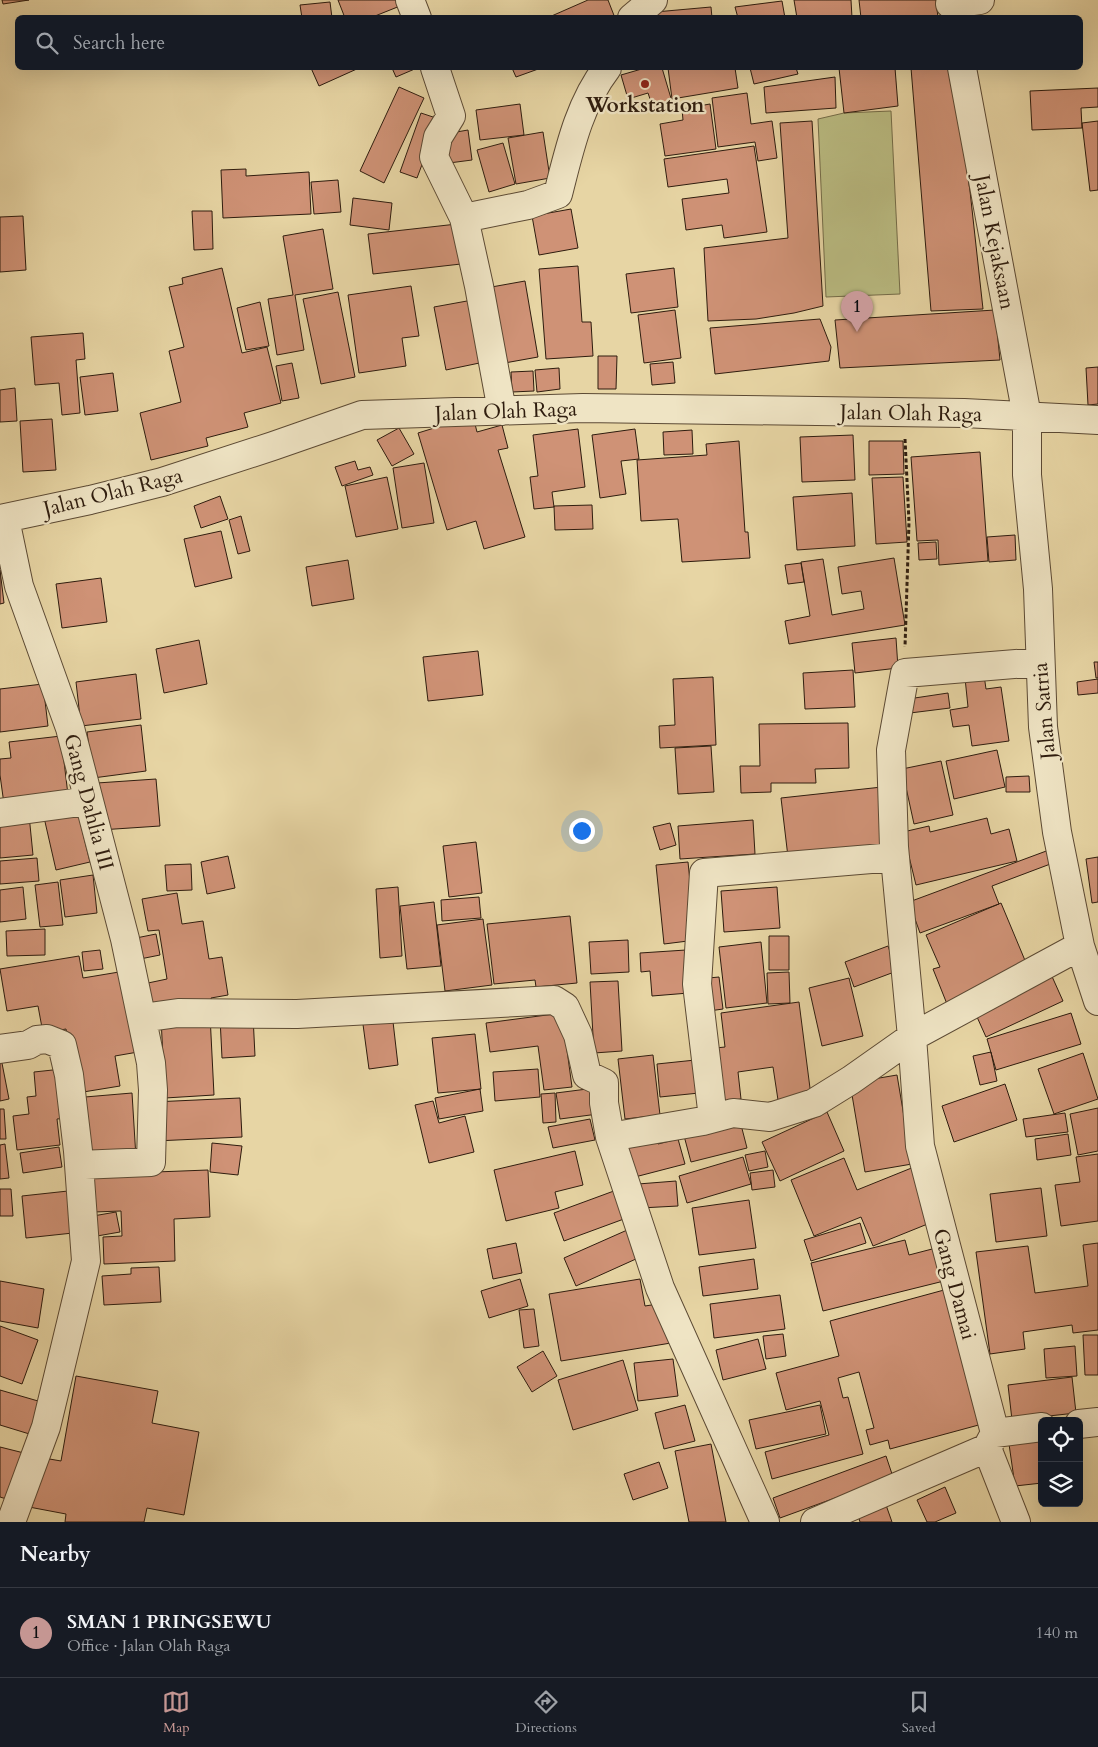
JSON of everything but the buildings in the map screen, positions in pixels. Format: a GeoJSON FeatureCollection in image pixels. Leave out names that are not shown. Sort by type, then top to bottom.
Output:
{"type":"FeatureCollection","features":[{"type":"Feature","properties":{"kind":"street"},"geometry":{"type":"LineString","coordinates":[[410,0],[416,15]]}},
{"type":"Feature","properties":{"kind":"street"},"geometry":{"type":"LineString","coordinates":[[636,15],[653,0]]}},
{"type":"Feature","properties":{"kind":"street"},"geometry":{"type":"LineString","coordinates":[[951,7],[980,0]]}},
{"type":"Feature","properties":{"kind":"street"},"geometry":{"type":"LineString","coordinates":[[436,70],[451,116],[438,137],[434,157],[464,218],[479,286],[502,411]]}},
{"type":"Feature","properties":{"kind":"street"},"geometry":{"type":"LineString","coordinates":[[464,218],[528,205],[558,194],[568,155],[584,108],[605,70]]}},
{"type":"Feature","properties":{"kind":"street","name":"Jalan Kejaksaan"},"geometry":{"type":"LineString","coordinates":[[962,70],[1027,416]]}},
{"type":"Feature","properties":{"kind":"street","name":"Jalan Olah Raga"},"geometry":{"type":"LineString","coordinates":[[2,519],[162,482],[362,415],[592,408],[748,409],[964,413],[1098,420]]}},
{"type":"Feature","properties":{"kind":"street","name":"Jalan Satria"},"geometry":{"type":"LineString","coordinates":[[1027,416],[1027,475],[1038,589],[1043,727],[1057,832],[1080,946],[1098,1001]]}},
{"type":"Feature","properties":{"kind":"street","name":"Gang Dahlia III"},"geometry":{"type":"LineString","coordinates":[[2,519],[19,586],[70,728],[126,939],[151,1063],[153,1090],[151,1162],[79,1164]]}},
{"type":"Feature","properties":{"kind":"street"},"geometry":{"type":"LineString","coordinates":[[905,673],[1040,662]]}},
{"type":"Feature","properties":{"kind":"street","name":"Gang Damai"},"geometry":{"type":"LineString","coordinates":[[905,673],[891,750],[895,857],[920,1146],[991,1441],[1016,1522]]}},
{"type":"Feature","properties":{"kind":"street"},"geometry":{"type":"LineString","coordinates":[[0,813],[88,801]]}},
{"type":"Feature","properties":{"kind":"street"},"geometry":{"type":"LineString","coordinates":[[713,1118],[697,984],[704,873],[895,857]]}},
{"type":"Feature","properties":{"kind":"street"},"geometry":{"type":"LineString","coordinates":[[610,1137],[733,1113],[770,1117],[814,1103],[912,1038],[1080,946]]}},
{"type":"Feature","properties":{"kind":"street"},"geometry":{"type":"LineString","coordinates":[[142,1018],[178,1013],[297,1014],[554,1000],[565,1006],[578,1035],[587,1075],[604,1083],[604,1103],[610,1137],[660,1288],[766,1522]]}},
{"type":"Feature","properties":{"kind":"street"},"geometry":{"type":"LineString","coordinates":[[0,1049],[28,1045],[37,1040],[47,1039],[62,1045],[69,1075],[79,1164],[86,1261],[46,1427],[11,1522]]}},
{"type":"Feature","properties":{"kind":"street"},"geometry":{"type":"LineString","coordinates":[[1083,1424],[1098,1422]]}},
{"type":"Feature","properties":{"kind":"street"},"geometry":{"type":"LineString","coordinates":[[815,1522],[991,1441],[1038,1428]]}},
{"type":"Feature","properties":{"kind":"path"},"geometry":{"type":"LineString","coordinates":[[904,413],[909,522],[905,673]]}},
{"type":"Feature","properties":{"kind":"green space"},"geometry":{"type":"Polygon","coordinates":[[[891,111],[900,294],[826,297],[818,119],[844,113],[891,111]]]}},
{"type":"Feature","properties":{"kind":"place","name":"Workstation"},"geometry":{"type":"Point","coordinates":[645,84]}},
{"type":"Feature","properties":{"kind":"place","name":"SMAN 1 PRINGSEWU"},"geometry":{"type":"Point","coordinates":[857,332]}}]}
